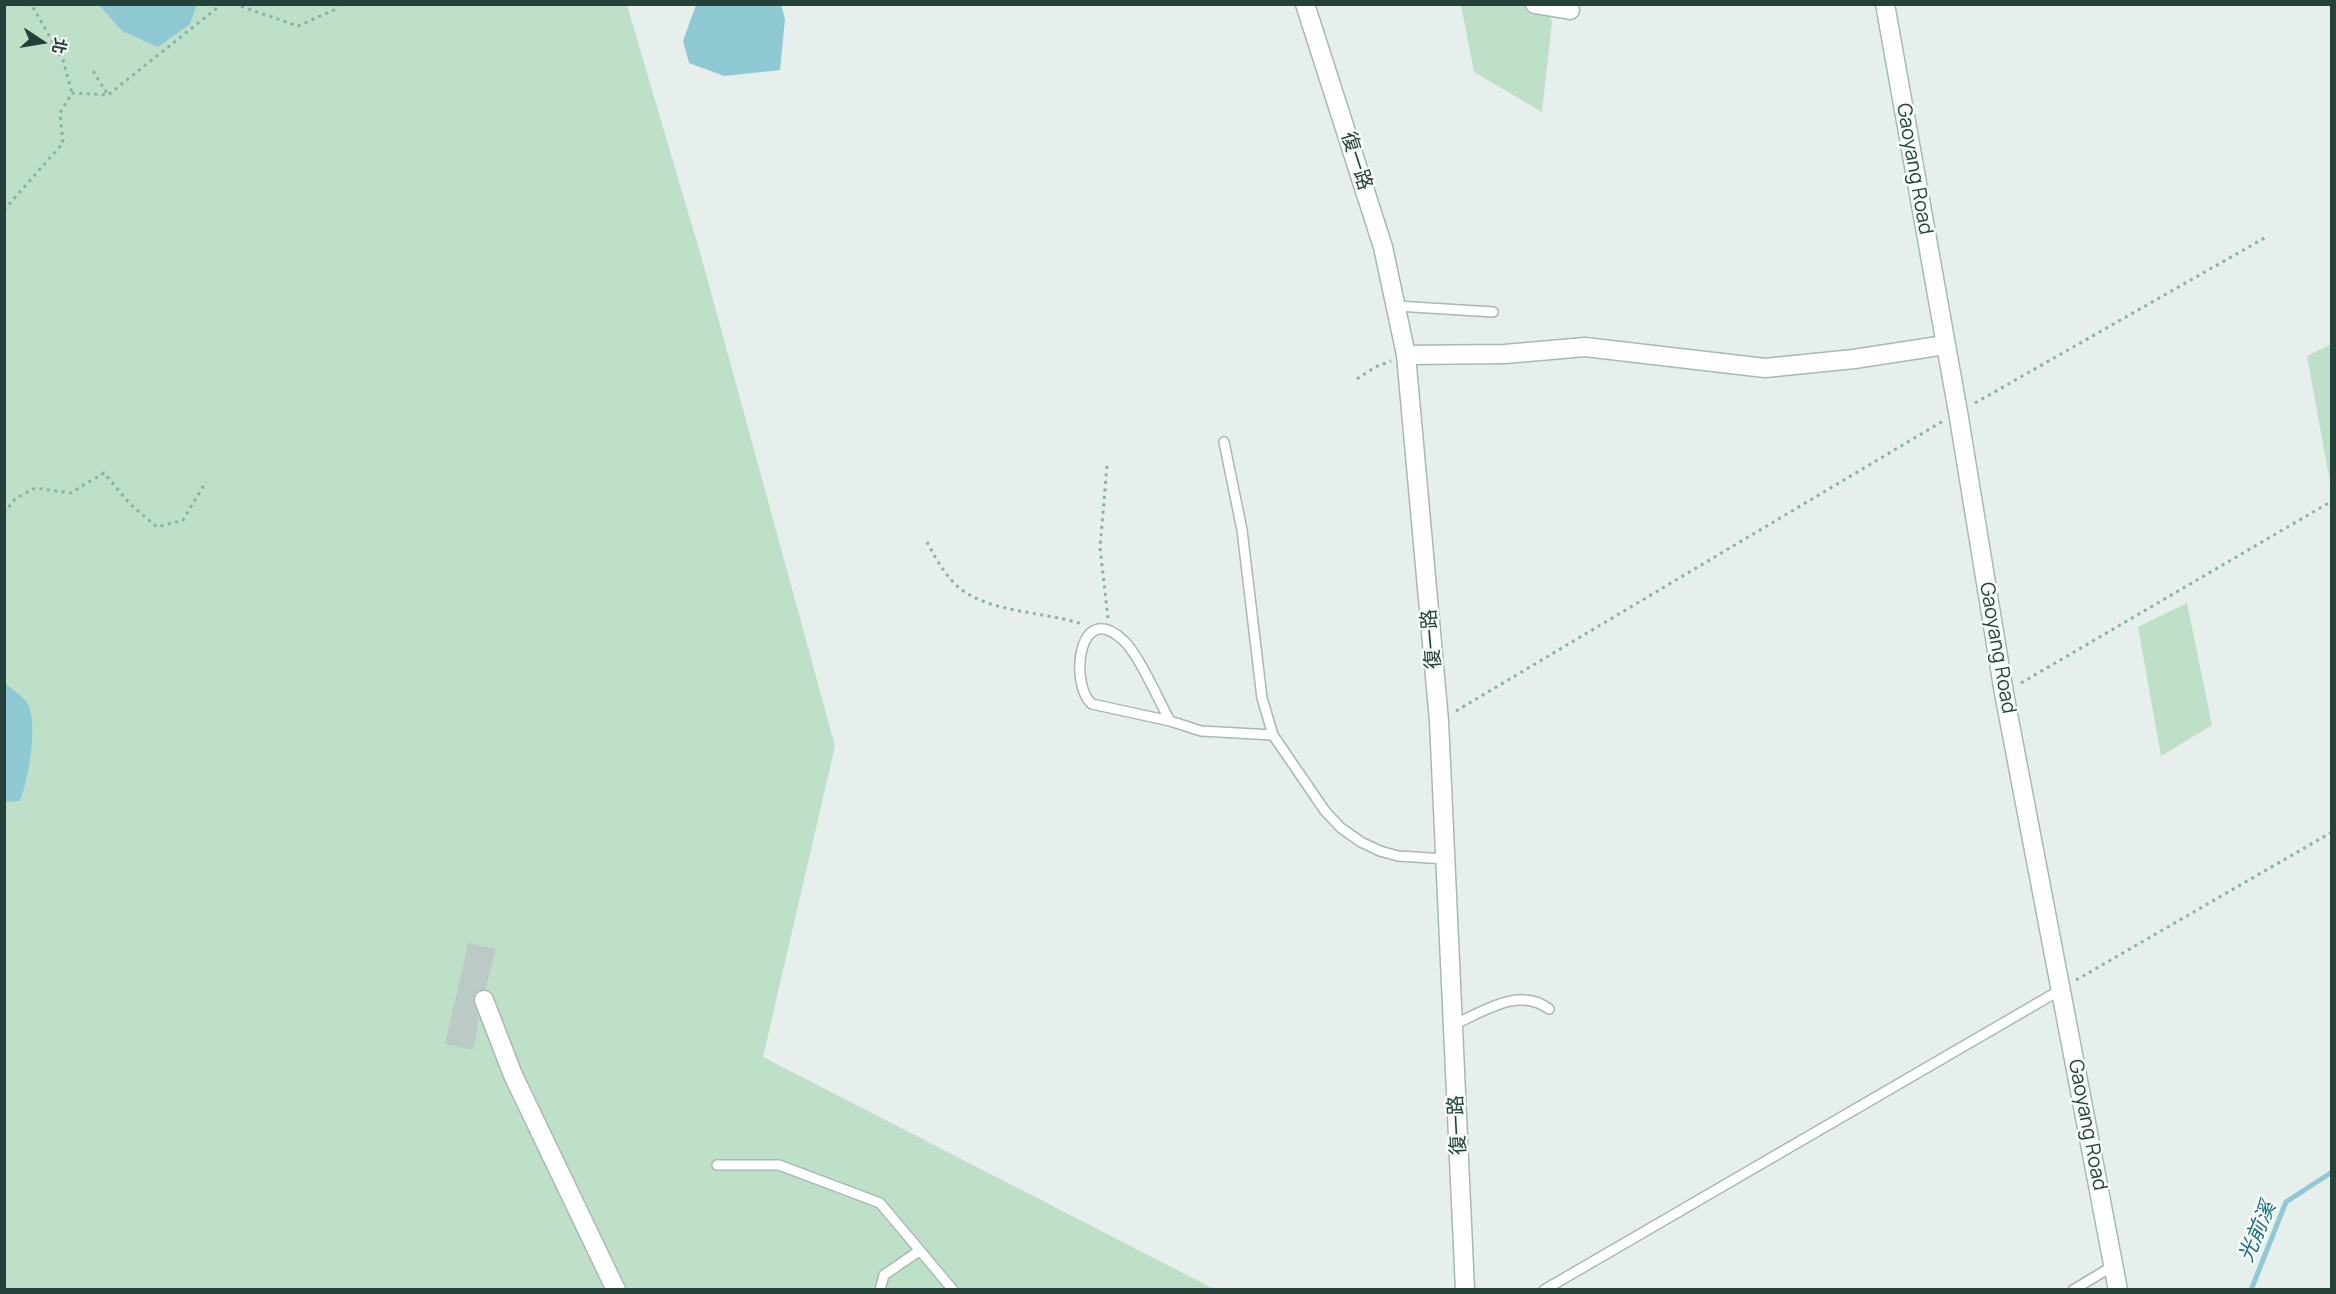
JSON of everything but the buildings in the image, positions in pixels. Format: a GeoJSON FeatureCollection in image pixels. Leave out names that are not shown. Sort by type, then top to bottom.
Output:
{"type":"FeatureCollection","features":[{"type":"Feature","properties":{"kind":"street","name":"復一路"},"geometry":{"type":"LineString","coordinates":[[1305,4],[1368,198],[1397,306],[1406,355],[1439,721],[1465,1290]]}},
{"type":"Feature","properties":{"kind":"street"},"geometry":{"type":"LineString","coordinates":[[1535,4],[1570,10]]}},
{"type":"Feature","properties":{"kind":"street","name":"Gaoyang Road"},"geometry":{"type":"LineString","coordinates":[[1885,4],[1958,412],[2004,693],[2118,1290]]}},
{"type":"Feature","properties":{"kind":"street"},"geometry":{"type":"LineString","coordinates":[[1406,355],[1505,354],[1585,347],[1765,368],[1854,359],[1945,345]]}},
{"type":"Feature","properties":{"kind":"street"},"geometry":{"type":"LineString","coordinates":[[484,1000],[513,1076],[616,1290]]}},
{"type":"Feature","properties":{"kind":"lane"},"geometry":{"type":"LineString","coordinates":[[1397,306],[1493,312]]}},
{"type":"Feature","properties":{"kind":"lane"},"geometry":{"type":"LineString","coordinates":[[1224,442],[1242,530],[1262,698],[1273,735],[1325,811],[1341,828],[1361,842],[1380,851],[1398,856],[1446,859]]}},
{"type":"Feature","properties":{"kind":"lane"},"geometry":{"type":"LineString","coordinates":[[1170,722],[1133,651],[1124,640],[1098,629],[1090,632],[1082,648],[1082,691],[1092,704],[1201,731],[1273,735]]}},
{"type":"Feature","properties":{"kind":"lane"},"geometry":{"type":"LineString","coordinates":[[1544,1290],[2062,989]]}},
{"type":"Feature","properties":{"kind":"lane"},"geometry":{"type":"LineString","coordinates":[[1453,1025],[1516,998],[1539,1002],[1549,1009]]}},
{"type":"Feature","properties":{"kind":"lane"},"geometry":{"type":"LineString","coordinates":[[717,1165],[779,1165],[880,1203],[953,1290]]}},
{"type":"Feature","properties":{"kind":"lane"},"geometry":{"type":"LineString","coordinates":[[880,1290],[884,1275],[919,1251]]}},
{"type":"Feature","properties":{"kind":"lane"},"geometry":{"type":"LineString","coordinates":[[2073,1290],[2113,1266]]}},
{"type":"Feature","properties":{"kind":"path"},"geometry":{"type":"LineString","coordinates":[[4,210],[63,143],[60,113],[72,93],[63,60],[34,9],[26,4]]}},
{"type":"Feature","properties":{"kind":"path"},"geometry":{"type":"LineString","coordinates":[[72,93],[108,95],[222,4]]}},
{"type":"Feature","properties":{"kind":"path"},"geometry":{"type":"LineString","coordinates":[[234,4],[298,26],[336,9],[339,4]]}},
{"type":"Feature","properties":{"kind":"path"},"geometry":{"type":"LineString","coordinates":[[249,4],[249,10]]}},
{"type":"Feature","properties":{"kind":"path"},"geometry":{"type":"LineString","coordinates":[[93,71],[108,95]]}},
{"type":"Feature","properties":{"kind":"path"},"geometry":{"type":"LineString","coordinates":[[1439,721],[1958,412],[2268,236]]}},
{"type":"Feature","properties":{"kind":"path"},"geometry":{"type":"LineString","coordinates":[[1357,379],[1375,367],[1406,355]]}},
{"type":"Feature","properties":{"kind":"path"},"geometry":{"type":"LineString","coordinates":[[1107,466],[1100,548],[1109,632]]}},
{"type":"Feature","properties":{"kind":"path"},"geometry":{"type":"LineString","coordinates":[[4,513],[15,500],[35,488],[70,493],[104,473],[130,504],[157,527],[183,520],[206,482]]}},
{"type":"Feature","properties":{"kind":"path"},"geometry":{"type":"LineString","coordinates":[[2004,693],[2331,501]]}},
{"type":"Feature","properties":{"kind":"path"},"geometry":{"type":"LineString","coordinates":[[927,542],[939,565],[956,585],[973,597],[994,606],[1037,612],[1098,629]]}},
{"type":"Feature","properties":{"kind":"path"},"geometry":{"type":"LineString","coordinates":[[2062,989],[2331,832]]}},
{"type":"Feature","properties":{"kind":"green space"},"geometry":{"type":"Polygon","coordinates":[[[5,5],[627,5],[703,263],[835,746],[763,1057],[1214,1289],[5,1290],[5,5]]]}},
{"type":"Feature","properties":{"kind":"green space"},"geometry":{"type":"Polygon","coordinates":[[[1461,5],[1544,5],[1552,22],[1542,112],[1474,72],[1461,5]]]}},
{"type":"Feature","properties":{"kind":"green space"},"geometry":{"type":"Polygon","coordinates":[[[2331,344],[2332,481],[2330,482],[2307,356],[2331,344]]]}},
{"type":"Feature","properties":{"kind":"green space"},"geometry":{"type":"Polygon","coordinates":[[[2187,603],[2212,725],[2161,756],[2138,627],[2187,603]]]}},
{"type":"Feature","properties":{"kind":"water"},"geometry":{"type":"Polygon","coordinates":[[[99,5],[197,5],[190,24],[158,47],[122,31],[99,5]]]}},
{"type":"Feature","properties":{"kind":"water"},"geometry":{"type":"Polygon","coordinates":[[[696,5],[781,5],[785,19],[780,70],[724,76],[689,63],[683,41],[696,5]]]}},
{"type":"Feature","properties":{"kind":"water"},"geometry":{"type":"Polygon","coordinates":[[[5,683],[26,701],[30,710],[32,736],[29,766],[20,801],[5,802],[5,683]]]}},
{"type":"Feature","properties":{"kind":"waterway","name":"光前溪"},"geometry":{"type":"LineString","coordinates":[[2251,1290],[2286,1202],[2332,1172]]}}]}
